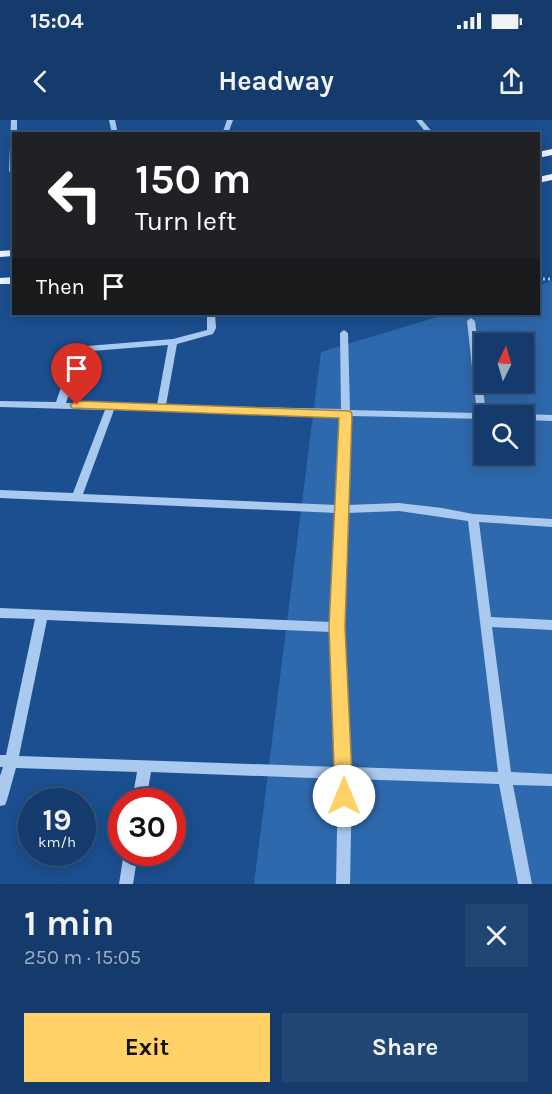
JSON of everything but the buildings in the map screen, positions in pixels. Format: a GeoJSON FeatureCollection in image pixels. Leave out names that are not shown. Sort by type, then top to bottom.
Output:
{"type":"FeatureCollection","features":[{"type":"Feature","properties":{"kind":"street"},"geometry":{"type":"LineString","coordinates":[[419,120],[429,132]]}},
{"type":"Feature","properties":{"kind":"street"},"geometry":{"type":"LineString","coordinates":[[60,405],[75,362],[90,348],[173,342],[210,332],[212,315]]}},
{"type":"Feature","properties":{"kind":"street"},"geometry":{"type":"LineString","coordinates":[[471,321],[482,405]]}},
{"type":"Feature","properties":{"kind":"street"},"geometry":{"type":"LineString","coordinates":[[343,884],[345,774],[337,627],[343,508],[345,333]]}},
{"type":"Feature","properties":{"kind":"street"},"geometry":{"type":"LineString","coordinates":[[161,408],[173,342]]}},
{"type":"Feature","properties":{"kind":"street"},"geometry":{"type":"LineString","coordinates":[[0,404],[474,416]]}},
{"type":"Feature","properties":{"kind":"street"},"geometry":{"type":"LineString","coordinates":[[77,497],[111,406]]}},
{"type":"Feature","properties":{"kind":"street"},"geometry":{"type":"LineString","coordinates":[[534,417],[552,418]]}},
{"type":"Feature","properties":{"kind":"street"},"geometry":{"type":"LineString","coordinates":[[0,494],[343,508],[399,507],[442,512],[473,519],[552,523]]}},
{"type":"Feature","properties":{"kind":"street"},"geometry":{"type":"LineString","coordinates":[[473,519],[505,778],[525,884]]}},
{"type":"Feature","properties":{"kind":"street"},"geometry":{"type":"LineString","coordinates":[[0,613],[337,627]]}},
{"type":"Feature","properties":{"kind":"street"},"geometry":{"type":"LineString","coordinates":[[0,800],[5,761],[42,614]]}},
{"type":"Feature","properties":{"kind":"street"},"geometry":{"type":"LineString","coordinates":[[486,622],[552,625]]}},
{"type":"Feature","properties":{"kind":"street"},"geometry":{"type":"LineString","coordinates":[[5,761],[552,780]]}},
{"type":"Feature","properties":{"kind":"street"},"geometry":{"type":"LineString","coordinates":[[141,788],[145,766]]}},
{"type":"Feature","properties":{"kind":"street"},"geometry":{"type":"LineString","coordinates":[[126,884],[129,866]]}},
{"type":"Feature","properties":{"kind":"shaded area"},"geometry":{"type":"Polygon","coordinates":[[[552,281],[552,884],[254,884],[321,352],[444,315],[540,315],[540,285],[552,281]]]}},
{"type":"Feature","properties":{"kind":"route"},"geometry":{"type":"LineString","coordinates":[[77,405],[345,414],[337,627],[345,774],[344,796]]}}]}
